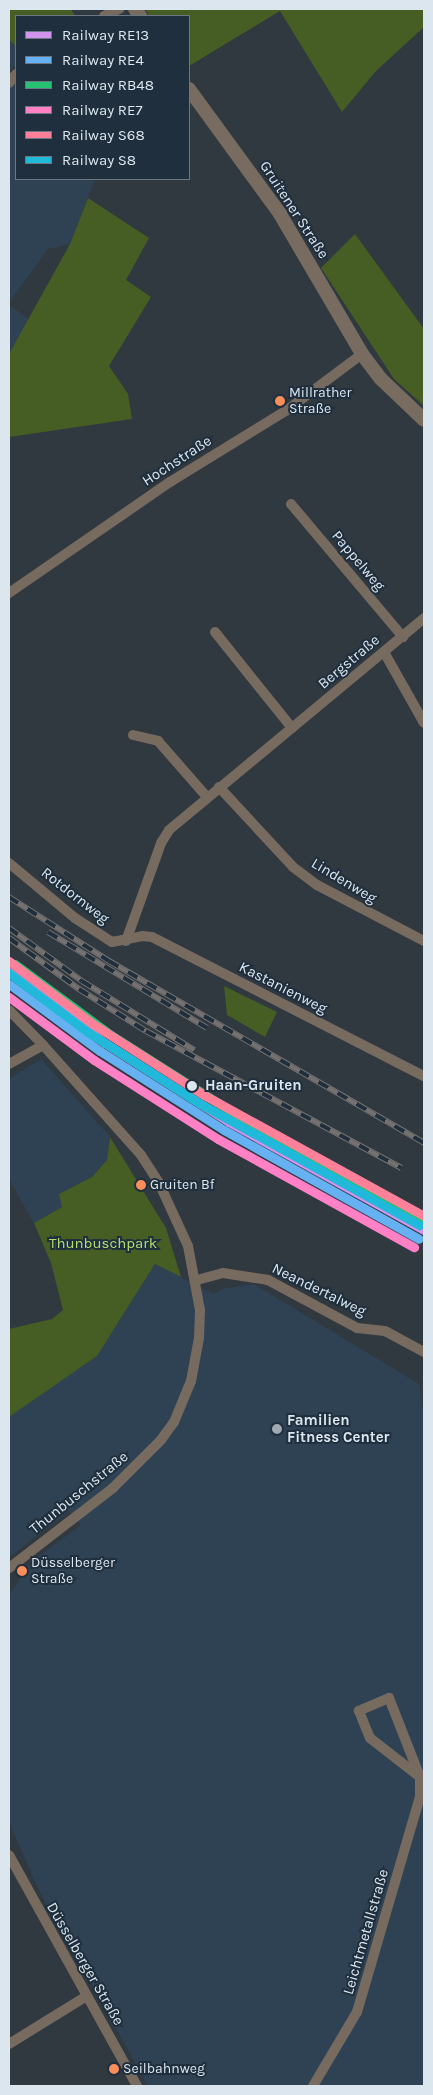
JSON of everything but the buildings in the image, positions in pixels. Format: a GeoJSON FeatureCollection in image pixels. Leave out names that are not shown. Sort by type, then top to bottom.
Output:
{"type":"FeatureCollection","features":[{"type":"Feature","properties":{"kind":"main road","name":"Gruitener Straße"},"geometry":{"type":"LineString","coordinates":[[190,90],[270,198],[362,354]]}},
{"type":"Feature","properties":{"kind":"main road"},"geometry":{"type":"LineString","coordinates":[[362,354],[381,379],[424,420]]}},
{"type":"Feature","properties":{"kind":"street"},"geometry":{"type":"LineString","coordinates":[[106,15],[119,9]]}},
{"type":"Feature","properties":{"kind":"street","name":"Hochstraße"},"geometry":{"type":"LineString","coordinates":[[9,593],[170,482],[287,410],[362,354]]}},
{"type":"Feature","properties":{"kind":"street","name":"Pappelweg"},"geometry":{"type":"LineString","coordinates":[[291,504],[403,637]]}},
{"type":"Feature","properties":{"kind":"street","name":"Bergstraße"},"geometry":{"type":"LineString","coordinates":[[126,941],[161,843],[180,818],[424,618]]}},
{"type":"Feature","properties":{"kind":"street"},"geometry":{"type":"LineString","coordinates":[[215,632],[292,728]]}},
{"type":"Feature","properties":{"kind":"street"},"geometry":{"type":"LineString","coordinates":[[384,652],[424,722]]}},
{"type":"Feature","properties":{"kind":"street"},"geometry":{"type":"LineString","coordinates":[[133,735],[158,741],[207,797]]}},
{"type":"Feature","properties":{"kind":"street","name":"Lindenweg"},"geometry":{"type":"LineString","coordinates":[[219,787],[294,867],[317,885],[424,941]]}},
{"type":"Feature","properties":{"kind":"street","name":"Rotdornweg"},"geometry":{"type":"LineString","coordinates":[[9,863],[96,934],[112,942],[126,941]]}},
{"type":"Feature","properties":{"kind":"street","name":"Kastanienweg"},"geometry":{"type":"LineString","coordinates":[[126,941],[142,936],[152,937],[424,1076]]}},
{"type":"Feature","properties":{"kind":"street","name":"Thunbuschstraße"},"geometry":{"type":"LineString","coordinates":[[9,1010],[43,1044],[146,1162],[171,1204],[197,1280],[200,1310],[197,1351],[184,1401],[174,1422],[144,1458],[113,1488],[9,1568]]}},
{"type":"Feature","properties":{"kind":"street"},"geometry":{"type":"LineString","coordinates":[[9,1064],[43,1044]]}},
{"type":"Feature","properties":{"kind":"street","name":"Neandertalweg"},"geometry":{"type":"LineString","coordinates":[[197,1280],[223,1273],[268,1280],[358,1328],[385,1331],[424,1352]]}},
{"type":"Feature","properties":{"kind":"street","name":"Leichtmetallstraße"},"geometry":{"type":"LineString","coordinates":[[313,2086],[347,2034],[362,2000],[418,1807],[420,1776],[389,1698],[359,1710],[370,1738],[420,1776]]}},
{"type":"Feature","properties":{"kind":"street","name":"Düsselberger Straße"},"geometry":{"type":"LineString","coordinates":[[9,1856],[85,1997],[137,2086]]}},
{"type":"Feature","properties":{"kind":"street"},"geometry":{"type":"LineString","coordinates":[[9,2044],[85,1997]]}},
{"type":"Feature","properties":{"kind":"shaded area"},"geometry":{"type":"Polygon","coordinates":[[[9,39],[15,46],[15,65],[9,72],[9,39]]]}},
{"type":"Feature","properties":{"kind":"shaded area"},"geometry":{"type":"Polygon","coordinates":[[[9,72],[15,84],[15,180],[95,180],[70,244],[48,249],[9,303],[9,72]]]}},
{"type":"Feature","properties":{"kind":"shaded area"},"geometry":{"type":"Polygon","coordinates":[[[9,305],[30,320],[9,354],[9,305]]]}},
{"type":"Feature","properties":{"kind":"shaded area"},"geometry":{"type":"Polygon","coordinates":[[[41,1059],[110,1137],[107,1160],[92,1177],[60,1194],[62,1207],[34,1223],[9,1179],[9,1079],[41,1059]]]}},
{"type":"Feature","properties":{"kind":"shaded area"},"geometry":{"type":"Polygon","coordinates":[[[155,1264],[213,1294],[222,1289],[254,1284],[419,1384],[424,1415],[424,2086],[148,2086],[39,1891],[9,1822],[9,1595],[32,1561],[81,1525],[69,1511],[9,1557],[9,1417],[97,1356],[155,1264]]]}},
{"type":"Feature","properties":{"kind":"green space"},"geometry":{"type":"Polygon","coordinates":[[[9,9],[71,9],[74,15],[15,15],[15,46],[9,39],[9,9]]]}},
{"type":"Feature","properties":{"kind":"green space"},"geometry":{"type":"Polygon","coordinates":[[[145,9],[424,9],[424,27],[376,71],[342,112],[280,11],[190,65],[190,15],[148,15],[145,9]]]}},
{"type":"Feature","properties":{"kind":"green space"},"geometry":{"type":"Polygon","coordinates":[[[88,198],[149,238],[126,280],[151,297],[109,366],[128,394],[132,419],[9,437],[9,354],[70,244],[88,198]]]}},
{"type":"Feature","properties":{"kind":"green space"},"geometry":{"type":"Polygon","coordinates":[[[355,234],[424,329],[424,406],[394,379],[321,268],[355,234]]]}},
{"type":"Feature","properties":{"kind":"green space"},"geometry":{"type":"Polygon","coordinates":[[[224,986],[277,1012],[265,1037],[227,1015],[224,986]]]}},
{"type":"Feature","properties":{"kind":"green space","name":"Thunbuschpark"},"geometry":{"type":"Polygon","coordinates":[[[110,1137],[166,1228],[181,1277],[155,1264],[97,1356],[9,1417],[9,1329],[52,1319],[63,1310],[51,1263],[34,1223],[62,1207],[59,1194],[92,1177],[107,1160],[110,1137]]]}},
{"type":"Feature","properties":{"kind":"railway"},"geometry":{"type":"LineString","coordinates":[[9,897],[109,961],[424,1143]]}},
{"type":"Feature","properties":{"kind":"railway"},"geometry":{"type":"LineString","coordinates":[[9,928],[82,981],[194,1050]]}},
{"type":"Feature","properties":{"kind":"railway"},"geometry":{"type":"LineString","coordinates":[[48,932],[207,1028]]}},
{"type":"Feature","properties":{"kind":"railway"},"geometry":{"type":"LineString","coordinates":[[9,938],[79,989],[146,1031],[402,1168]]}},
{"type":"Feature","properties":{"kind":"rail line","name":"S68"},"geometry":{"type":"LineString","coordinates":[[9,961],[93,1024],[204,1095],[424,1216]]}},
{"type":"Feature","properties":{"kind":"rail line","name":"RB48"},"geometry":{"type":"LineString","coordinates":[[15,964],[111,1035],[234,1113],[424,1219]]}},
{"type":"Feature","properties":{"kind":"rail line","name":"RE13"},"geometry":{"type":"LineString","coordinates":[[9,972],[105,1043],[229,1122],[424,1230]]}},
{"type":"Feature","properties":{"kind":"rail line","name":"S8"},"geometry":{"type":"LineString","coordinates":[[9,973],[88,1032],[199,1103],[419,1225]]}},
{"type":"Feature","properties":{"kind":"rail line","name":"RE4"},"geometry":{"type":"LineString","coordinates":[[9,984],[100,1051],[224,1130],[419,1239]]}},
{"type":"Feature","properties":{"kind":"rail line","name":"RE7"},"geometry":{"type":"LineString","coordinates":[[9,997],[94,1060],[218,1139],[414,1247]]}},
{"type":"Feature","properties":{"kind":"place","name":"Millrather Straße"},"geometry":{"type":"Point","coordinates":[280,401]}},
{"type":"Feature","properties":{"kind":"place","name":"Haan-Gruiten"},"geometry":{"type":"Point","coordinates":[192,1086]}},
{"type":"Feature","properties":{"kind":"place","name":"Gruiten Bf"},"geometry":{"type":"Point","coordinates":[141,1185]}},
{"type":"Feature","properties":{"kind":"place","name":"Familien Fitness Center"},"geometry":{"type":"Point","coordinates":[277,1429]}},
{"type":"Feature","properties":{"kind":"place","name":"Düsselberger Straße"},"geometry":{"type":"Point","coordinates":[22,1571]}},
{"type":"Feature","properties":{"kind":"place","name":"Seilbahnweg"},"geometry":{"type":"Point","coordinates":[114,2069]}}]}
